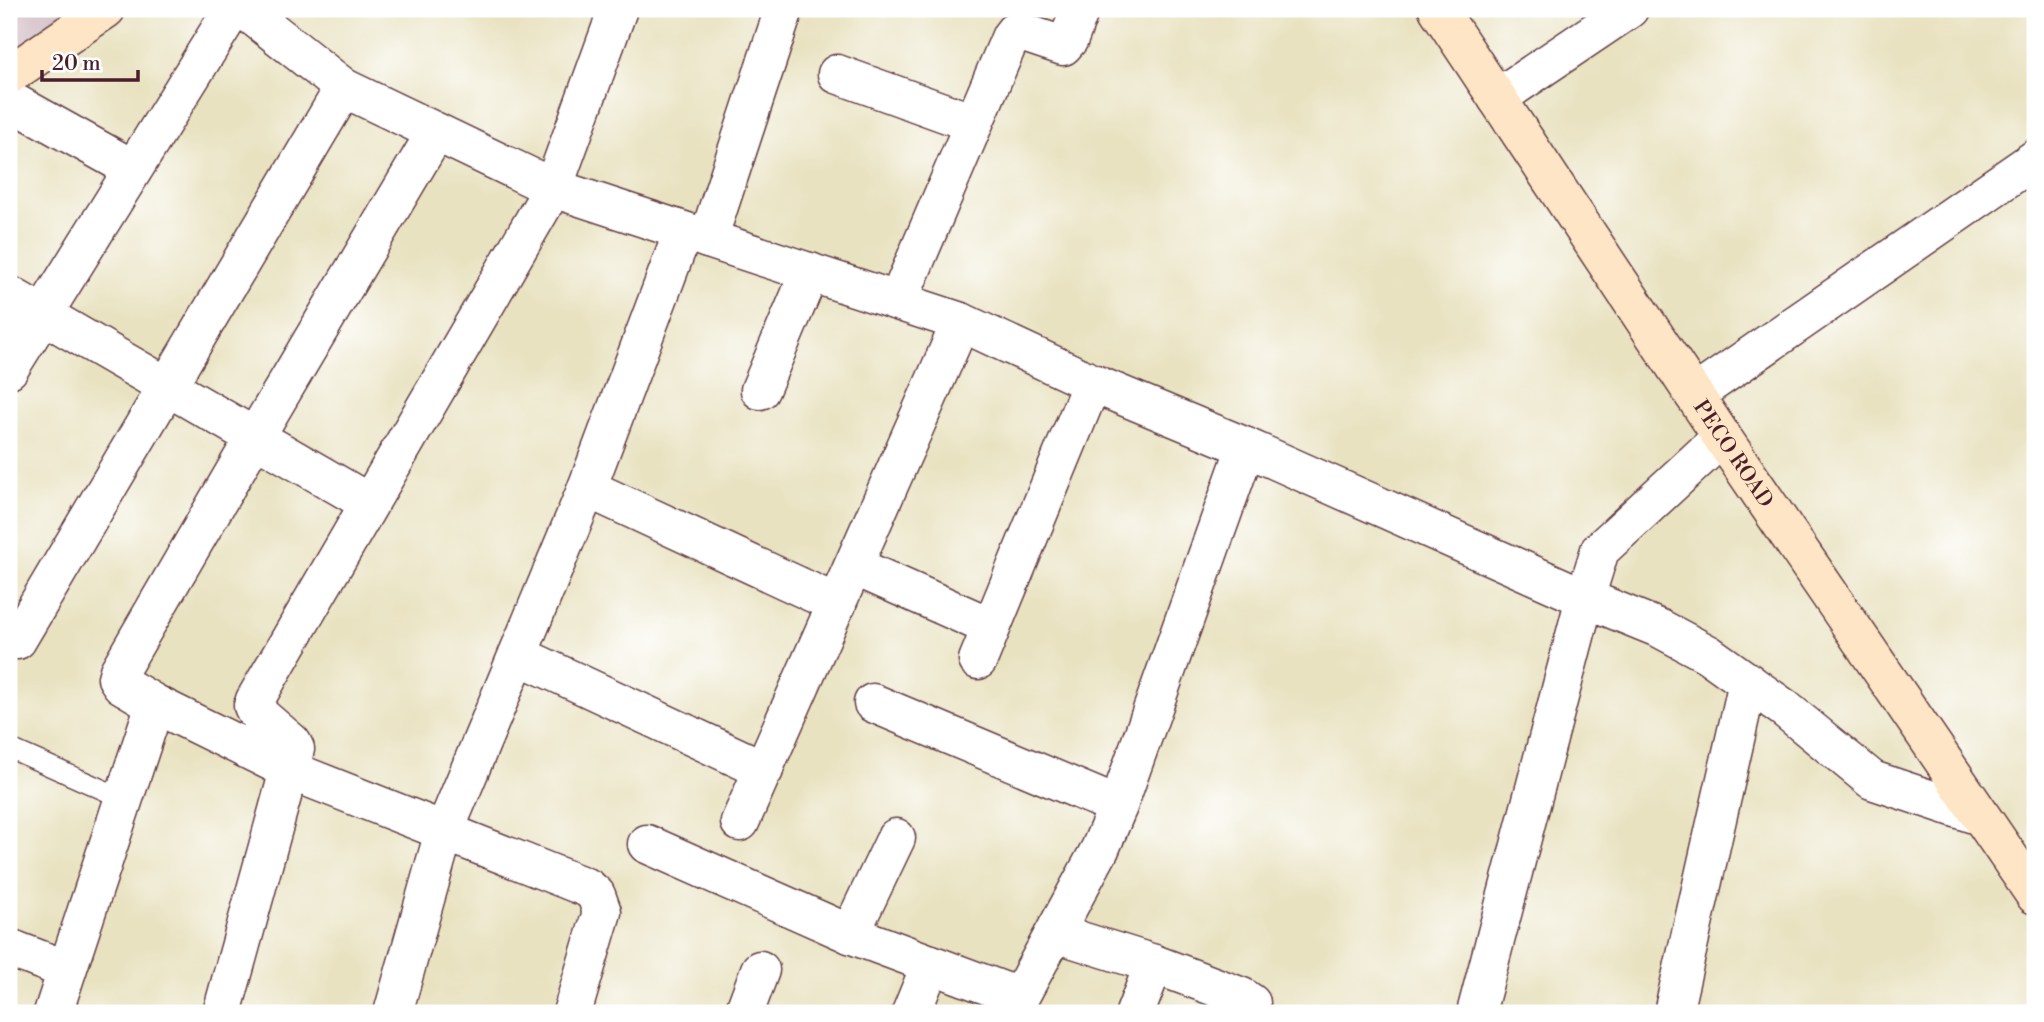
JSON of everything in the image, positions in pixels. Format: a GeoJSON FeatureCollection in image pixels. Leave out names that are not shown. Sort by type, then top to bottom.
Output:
{"type":"FeatureCollection","features":[{"type":"Feature","properties":{"kind":"street"},"geometry":{"type":"LineString","coordinates":[[9,75],[106,9]]}},
{"type":"Feature","properties":{"kind":"street"},"geometry":{"type":"LineString","coordinates":[[9,369],[233,9]]}},
{"type":"Feature","properties":{"kind":"street"},"geometry":{"type":"LineString","coordinates":[[244,9],[344,88],[553,188],[961,322],[1092,383],[1661,629],[1708,654],[1748,682],[1872,780],[1980,816]]}},
{"type":"Feature","properties":{"kind":"street"},"geometry":{"type":"LineString","coordinates":[[222,1013],[295,748],[256,712],[253,706],[255,699],[553,188],[618,9]]}},
{"type":"Feature","properties":{"kind":"street"},"geometry":{"type":"LineString","coordinates":[[393,1013],[444,832],[695,235],[784,9]]}},
{"type":"Feature","properties":{"kind":"street"},"geometry":{"type":"LineString","coordinates":[[898,301],[1011,36],[1015,31],[1063,47],[1069,39],[1080,9]]}},
{"type":"Feature","properties":{"kind":"street","name":"PECO ROAD"},"geometry":{"type":"LineString","coordinates":[[1438,9],[1693,395],[2035,895]]}},
{"type":"Feature","properties":{"kind":"street"},"geometry":{"type":"LineString","coordinates":[[1497,98],[1629,9]]}},
{"type":"Feature","properties":{"kind":"street"},"geometry":{"type":"LineString","coordinates":[[837,74],[973,123]]}},
{"type":"Feature","properties":{"kind":"street"},"geometry":{"type":"LineString","coordinates":[[9,634],[17,640],[344,88]]}},
{"type":"Feature","properties":{"kind":"street"},"geometry":{"type":"LineString","coordinates":[[9,100],[133,169]]}},
{"type":"Feature","properties":{"kind":"street"},"geometry":{"type":"LineString","coordinates":[[436,132],[255,437],[117,678],[121,684],[155,704],[289,770],[587,888],[596,895],[602,912],[572,1013]]}},
{"type":"Feature","properties":{"kind":"street"},"geometry":{"type":"LineString","coordinates":[[1693,395],[2035,159]]}},
{"type":"Feature","properties":{"kind":"street"},"geometry":{"type":"LineString","coordinates":[[760,390],[810,272]]}},
{"type":"Feature","properties":{"kind":"street"},"geometry":{"type":"LineString","coordinates":[[9,295],[369,503]]}},
{"type":"Feature","properties":{"kind":"street"},"geometry":{"type":"LineString","coordinates":[[740,822],[961,322]]}},
{"type":"Feature","properties":{"kind":"street"},"geometry":{"type":"LineString","coordinates":[[854,566],[985,643],[1092,383]]}},
{"type":"Feature","properties":{"kind":"street"},"geometry":{"type":"LineString","coordinates":[[1476,1013],[1600,550],[1722,437]]}},
{"type":"Feature","properties":{"kind":"street"},"geometry":{"type":"LineString","coordinates":[[647,844],[850,934],[931,964],[1015,1005],[1100,849],[1118,806],[1245,447]]}},
{"type":"Feature","properties":{"kind":"street"},"geometry":{"type":"LineString","coordinates":[[587,488],[837,604]]}},
{"type":"Feature","properties":{"kind":"street"},"geometry":{"type":"LineString","coordinates":[[518,654],[764,770]]}},
{"type":"Feature","properties":{"kind":"street"},"geometry":{"type":"LineString","coordinates":[[1672,1013],[1748,682]]}},
{"type":"Feature","properties":{"kind":"street"},"geometry":{"type":"LineString","coordinates":[[873,703],[1118,806]]}},
{"type":"Feature","properties":{"kind":"street"},"geometry":{"type":"LineString","coordinates":[[53,1013],[155,704]]}},
{"type":"Feature","properties":{"kind":"street"},"geometry":{"type":"LineString","coordinates":[[850,934],[896,838]]}},
{"type":"Feature","properties":{"kind":"street"},"geometry":{"type":"LineString","coordinates":[[1055,933],[1154,964],[1242,997],[1251,1003],[1251,1013]]}},
{"type":"Feature","properties":{"kind":"street"},"geometry":{"type":"LineString","coordinates":[[9,948],[67,970]]}},
{"type":"Feature","properties":{"kind":"street"},"geometry":{"type":"LineString","coordinates":[[911,1013],[931,964]]}},
{"type":"Feature","properties":{"kind":"street"},"geometry":{"type":"LineString","coordinates":[[1135,1013],[1154,964]]}},
{"type":"Feature","properties":{"kind":"street"},"geometry":{"type":"LineString","coordinates":[[744,1013],[760,970]]}},
{"type":"Feature","properties":{"kind":"lane"},"geometry":{"type":"LineString","coordinates":[[9,748],[124,799]]}},
{"type":"Feature","properties":{"kind":"shaded area"},"geometry":{"type":"Polygon","coordinates":[[[9,9],[87,9],[9,64],[9,9]]]}}]}
